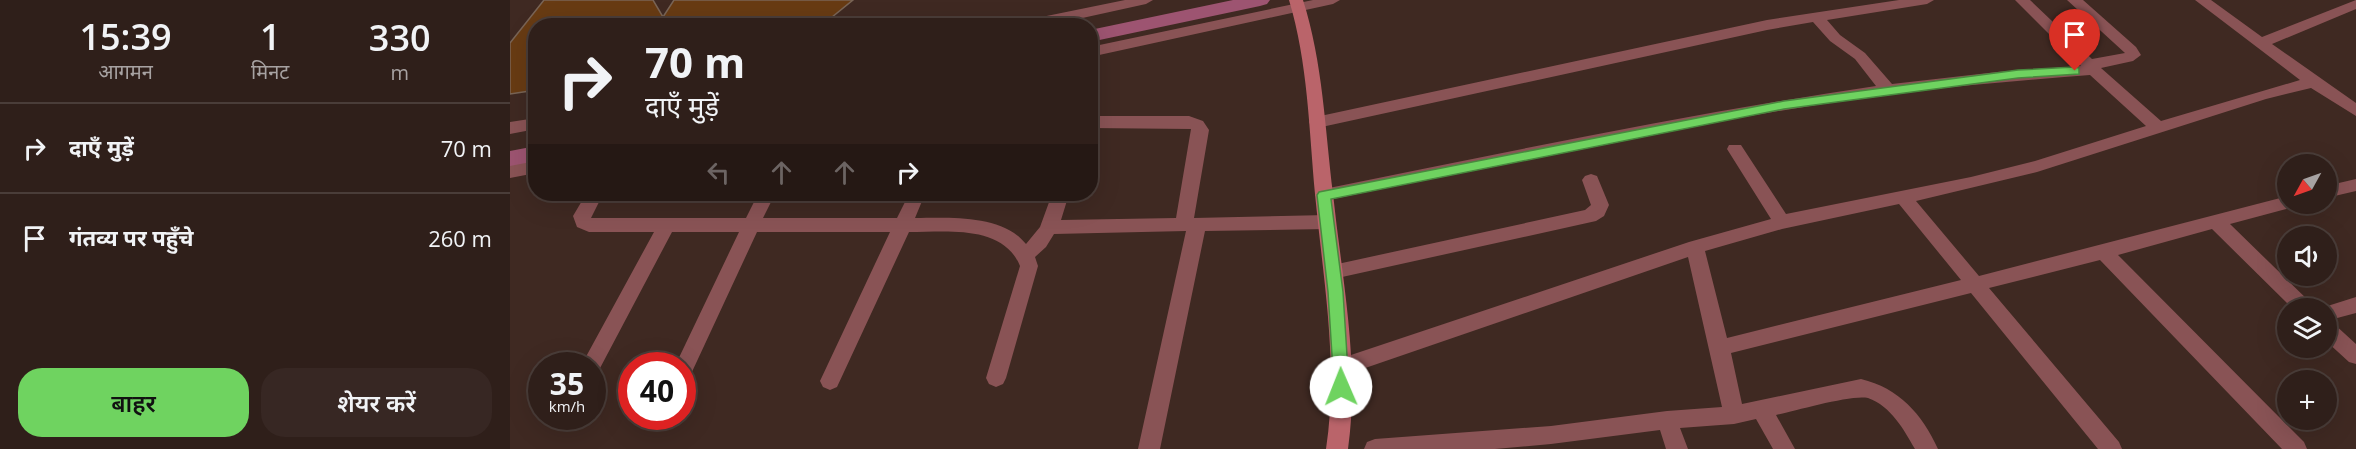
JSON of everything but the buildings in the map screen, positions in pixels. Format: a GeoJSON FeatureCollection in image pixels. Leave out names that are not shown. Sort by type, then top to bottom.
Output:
{"type":"FeatureCollection","features":[{"type":"Feature","properties":{"kind":"street"},"geometry":{"type":"LineString","coordinates":[[1060,18],[1146,0]]}},
{"type":"Feature","properties":{"kind":"street"},"geometry":{"type":"LineString","coordinates":[[1098,50],[1298,4],[1333,0]]}},
{"type":"Feature","properties":{"kind":"street"},"geometry":{"type":"LineString","coordinates":[[1317,122],[1767,25],[1927,0]]}},
{"type":"Feature","properties":{"kind":"street"},"geometry":{"type":"LineString","coordinates":[[2022,0],[2091,68],[2158,127]]}},
{"type":"Feature","properties":{"kind":"street"},"geometry":{"type":"LineString","coordinates":[[1324,195],[1784,105],[2018,74],[2091,68],[2133,55],[2131,50],[2074,0]]}},
{"type":"Feature","properties":{"kind":"street"},"geometry":{"type":"LineString","coordinates":[[2202,0],[2356,111]]}},
{"type":"Feature","properties":{"kind":"street"},"geometry":{"type":"LineString","coordinates":[[2261,43],[2356,3]]}},
{"type":"Feature","properties":{"kind":"street"},"geometry":{"type":"LineString","coordinates":[[1298,4],[1307,41],[1317,122],[1342,367],[1341,428],[1337,449]]}},
{"type":"Feature","properties":{"kind":"street"},"geometry":{"type":"LineString","coordinates":[[2338,11],[2356,22]]}},
{"type":"Feature","properties":{"kind":"street"},"geometry":{"type":"LineString","coordinates":[[1816,17],[1835,38],[1860,56],[1889,91]]}},
{"type":"Feature","properties":{"kind":"street"},"geometry":{"type":"LineString","coordinates":[[1342,367],[1695,247],[1782,222],[1971,183],[2037,166],[2262,95],[2313,82]]}},
{"type":"Feature","properties":{"kind":"street"},"geometry":{"type":"LineString","coordinates":[[2340,100],[2356,94]]}},
{"type":"Feature","properties":{"kind":"street"},"geometry":{"type":"LineString","coordinates":[[1098,122],[1189,122],[1197,125],[1201,130],[1191,224],[1149,449]]}},
{"type":"Feature","properties":{"kind":"street"},"geometry":{"type":"LineString","coordinates":[[510,128],[528,125]]}},
{"type":"Feature","properties":{"kind":"street"},"geometry":{"type":"LineString","coordinates":[[1735,149],[1782,222]]}},
{"type":"Feature","properties":{"kind":"street"},"geometry":{"type":"LineString","coordinates":[[510,172],[528,169]]}},
{"type":"Feature","properties":{"kind":"street"},"geometry":{"type":"LineString","coordinates":[[1333,272],[1590,216],[1598,211],[1600,205],[1591,180]]}},
{"type":"Feature","properties":{"kind":"street"},"geometry":{"type":"LineString","coordinates":[[2337,189],[2356,185]]}},
{"type":"Feature","properties":{"kind":"street"},"geometry":{"type":"LineString","coordinates":[[1902,196],[2110,449]]}},
{"type":"Feature","properties":{"kind":"street"},"geometry":{"type":"LineString","coordinates":[[590,201],[582,216],[583,222],[589,225],[944,225],[981,227],[998,233],[1016,243],[1026,254],[1029,266],[996,378]]}},
{"type":"Feature","properties":{"kind":"street"},"geometry":{"type":"LineString","coordinates":[[692,352],[763,201]]}},
{"type":"Feature","properties":{"kind":"street"},"geometry":{"type":"LineString","coordinates":[[830,381],[914,201]]}},
{"type":"Feature","properties":{"kind":"street"},"geometry":{"type":"LineString","coordinates":[[1026,254],[1039,246],[1050,226],[1058,201]]}},
{"type":"Feature","properties":{"kind":"street"},"geometry":{"type":"LineString","coordinates":[[1720,348],[2104,252],[2214,220],[2277,205]]}},
{"type":"Feature","properties":{"kind":"street"},"geometry":{"type":"LineString","coordinates":[[2214,220],[2295,298]]}},
{"type":"Feature","properties":{"kind":"street"},"geometry":{"type":"LineString","coordinates":[[1050,226],[1327,222]]}},
{"type":"Feature","properties":{"kind":"street"},"geometry":{"type":"LineString","coordinates":[[598,352],[667,224]]}},
{"type":"Feature","properties":{"kind":"street"},"geometry":{"type":"LineString","coordinates":[[1695,247],[1734,415]]}},
{"type":"Feature","properties":{"kind":"street"},"geometry":{"type":"LineString","coordinates":[[2104,252],[2296,449]]}},
{"type":"Feature","properties":{"kind":"street"},"geometry":{"type":"LineString","coordinates":[[2337,310],[2356,305]]}},
{"type":"Feature","properties":{"kind":"street"},"geometry":{"type":"LineString","coordinates":[[2337,339],[2356,356]]}},
{"type":"Feature","properties":{"kind":"street"},"geometry":{"type":"LineString","coordinates":[[1376,449],[1551,435],[1667,420],[1734,415],[1861,388],[1877,390],[1890,399],[1905,416],[1927,449]]}},
{"type":"Feature","properties":{"kind":"street"},"geometry":{"type":"LineString","coordinates":[[1762,410],[1784,449]]}},
{"type":"Feature","properties":{"kind":"street"},"geometry":{"type":"LineString","coordinates":[[1667,420],[1677,449]]}},
{"type":"Feature","properties":{"kind":"waterway"},"geometry":{"type":"LineString","coordinates":[[1098,34],[1260,0]]}},
{"type":"Feature","properties":{"kind":"waterway"},"geometry":{"type":"LineString","coordinates":[[510,159],[528,156]]}},
{"type":"Feature","properties":{"kind":"route"},"geometry":{"type":"LineString","coordinates":[[1341,387],[1342,367],[1336,292],[1324,195],[1784,105],[2018,74],[2075,71]]}}]}
